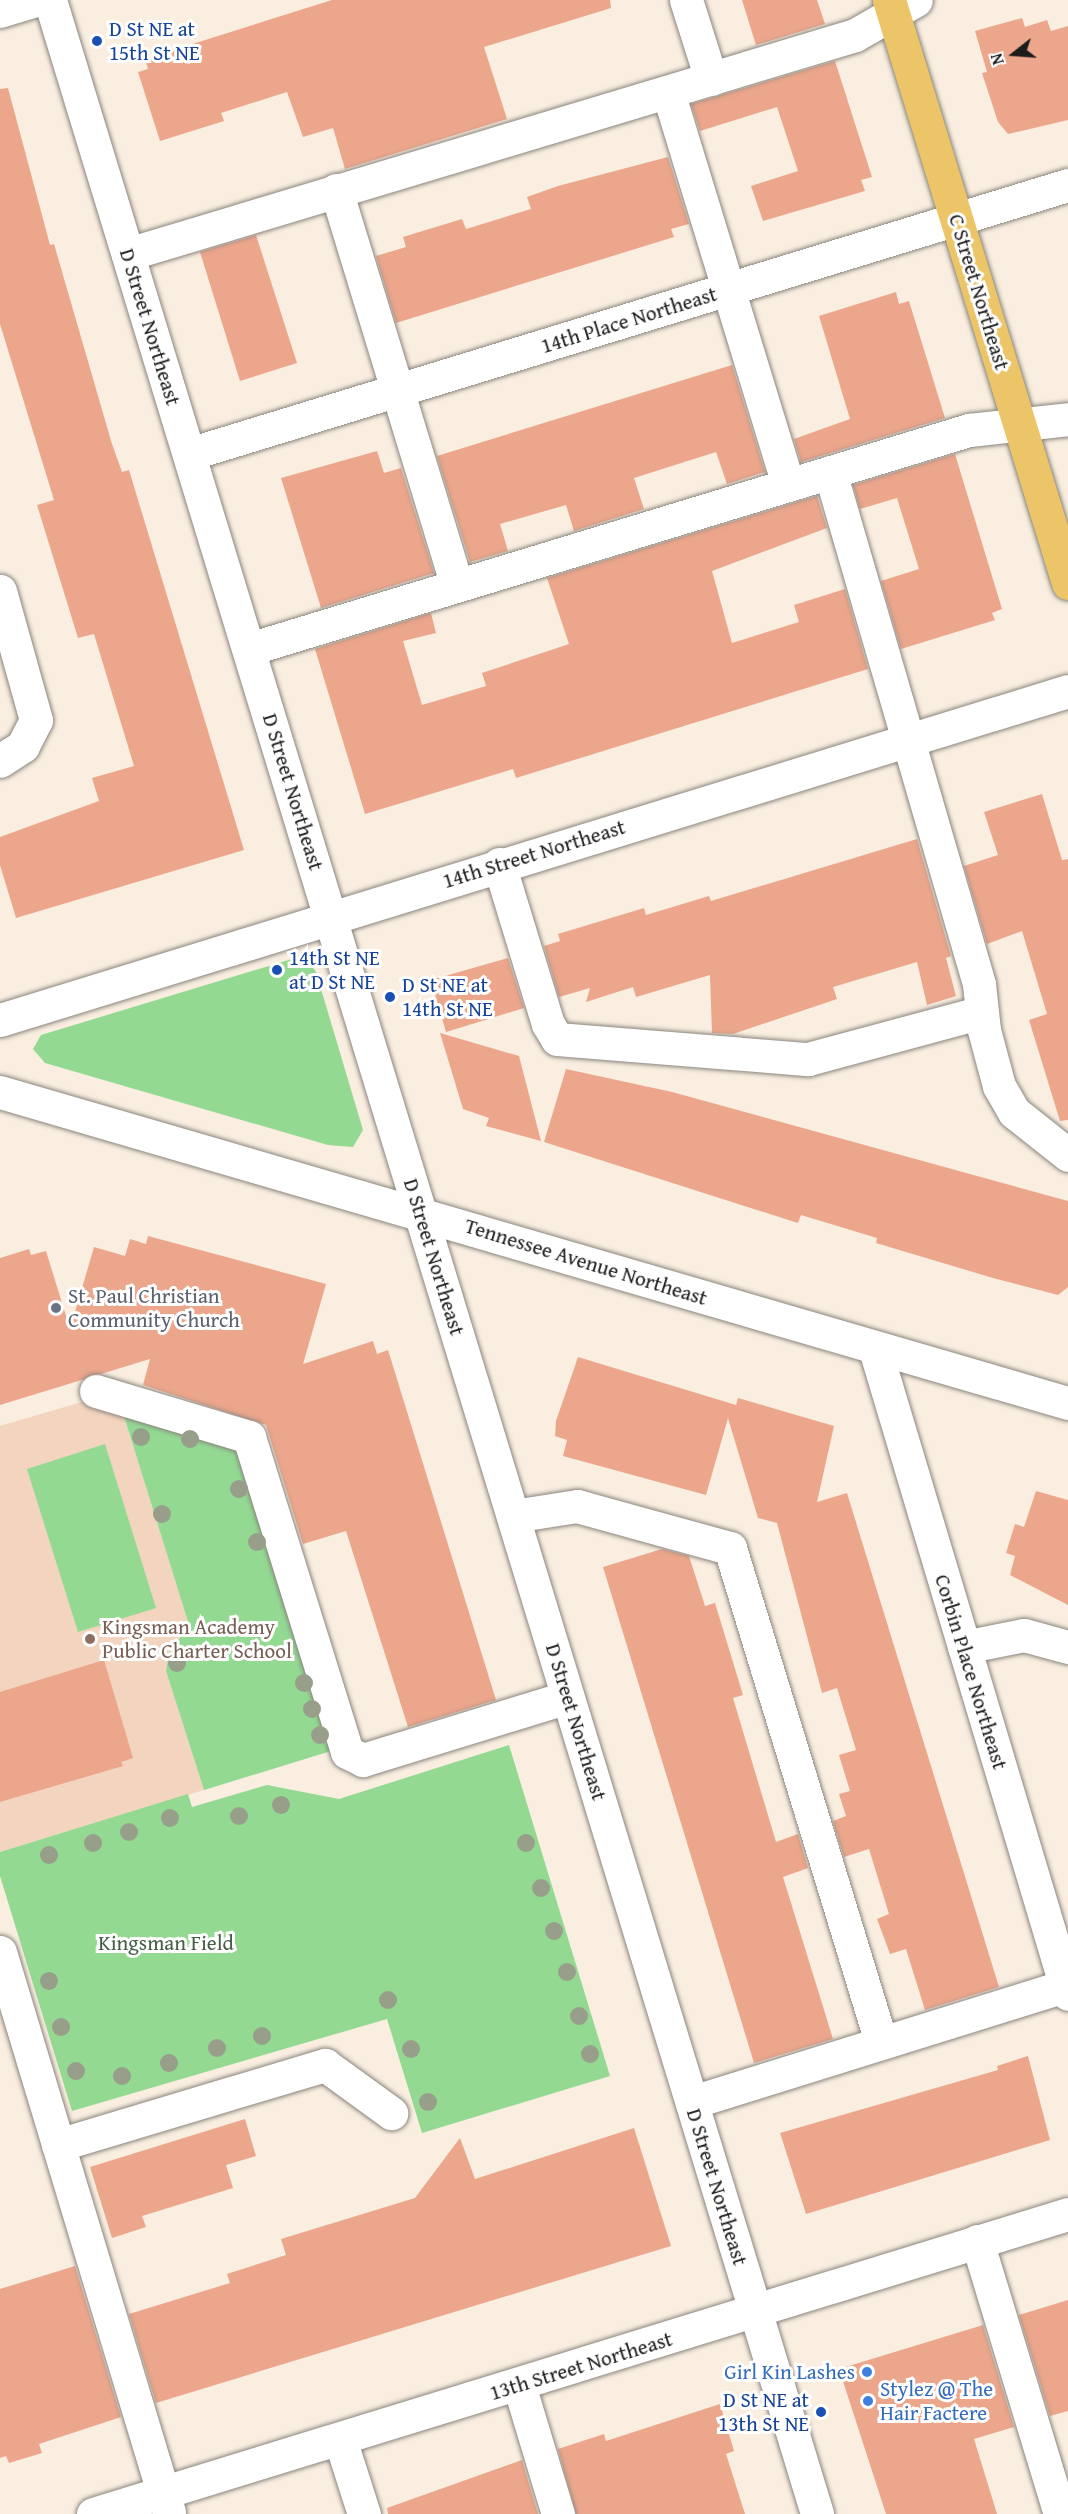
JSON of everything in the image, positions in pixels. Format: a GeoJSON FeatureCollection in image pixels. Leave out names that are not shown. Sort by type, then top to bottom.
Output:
{"type":"FeatureCollection","features":[{"type":"Feature","properties":{"kind":"main road","name":"C Street Northeast"},"geometry":{"type":"LineString","coordinates":[[899,4],[956,220],[1068,584]]}},
{"type":"Feature","properties":{"kind":"street"},"geometry":{"type":"LineString","coordinates":[[0,11],[37,0]]}},
{"type":"Feature","properties":{"kind":"street","name":"D Street Northeast"},"geometry":{"type":"LineString","coordinates":[[50,0],[332,918],[817,2514]]}},
{"type":"Feature","properties":{"kind":"street"},"geometry":{"type":"LineString","coordinates":[[686,0],[711,79]]}},
{"type":"Feature","properties":{"kind":"street"},"geometry":{"type":"LineString","coordinates":[[128,254],[855,35],[899,4]]}},
{"type":"Feature","properties":{"kind":"street"},"geometry":{"type":"LineString","coordinates":[[668,92],[788,484]]}},
{"type":"Feature","properties":{"kind":"street","name":"14th Place Northeast"},"geometry":{"type":"LineString","coordinates":[[189,454],[1068,185]]}},
{"type":"Feature","properties":{"kind":"street"},"geometry":{"type":"LineString","coordinates":[[336,190],[457,585]]}},
{"type":"Feature","properties":{"kind":"street"},"geometry":{"type":"LineString","coordinates":[[249,649],[969,430],[1068,419]]}},
{"type":"Feature","properties":{"kind":"street"},"geometry":{"type":"LineString","coordinates":[[830,472],[979,984],[982,1012],[1006,1099],[1039,1135],[1068,1155]]}},
{"type":"Feature","properties":{"kind":"street"},"geometry":{"type":"LineString","coordinates":[[0,591],[36,720],[23,746],[0,761]]}},
{"type":"Feature","properties":{"kind":"street","name":"14th Street Northeast"},"geometry":{"type":"LineString","coordinates":[[0,1020],[499,864],[1068,691]]}},
{"type":"Feature","properties":{"kind":"street"},"geometry":{"type":"LineString","coordinates":[[499,864],[557,1039],[808,1059],[982,1012]]}},
{"type":"Feature","properties":{"kind":"street","name":"Tennessee Avenue Northeast"},"geometry":{"type":"LineString","coordinates":[[0,1092],[421,1212],[875,1349],[1068,1402]]}},
{"type":"Feature","properties":{"kind":"street","name":"Corbin Place Northeast"},"geometry":{"type":"LineString","coordinates":[[875,1349],[1067,1989]]}},
{"type":"Feature","properties":{"kind":"street"},"geometry":{"type":"LineString","coordinates":[[96,1391],[249,1437],[347,1752],[363,1760],[568,1697]]}},
{"type":"Feature","properties":{"kind":"street"},"geometry":{"type":"LineString","coordinates":[[513,1516],[577,1506],[730,1548],[881,2042]]}},
{"type":"Feature","properties":{"kind":"street"},"geometry":{"type":"LineString","coordinates":[[964,1647],[1024,1635],[1068,1647]]}},
{"type":"Feature","properties":{"kind":"street"},"geometry":{"type":"LineString","coordinates":[[0,1952],[166,2504]]}},
{"type":"Feature","properties":{"kind":"street"},"geometry":{"type":"LineString","coordinates":[[692,2102],[881,2042],[1067,1989]]}},
{"type":"Feature","properties":{"kind":"street"},"geometry":{"type":"LineString","coordinates":[[58,2145],[325,2065],[391,2113]]}},
{"type":"Feature","properties":{"kind":"street","name":"13th Street Northeast"},"geometry":{"type":"LineString","coordinates":[[93,2514],[166,2504],[340,2439],[1068,2214]]}},
{"type":"Feature","properties":{"kind":"street"},"geometry":{"type":"LineString","coordinates":[[977,2241],[1060,2514]]}},
{"type":"Feature","properties":{"kind":"street"},"geometry":{"type":"LineString","coordinates":[[519,2385],[558,2514]]}},
{"type":"Feature","properties":{"kind":"street"},"geometry":{"type":"LineString","coordinates":[[340,2439],[364,2514]]}},
{"type":"Feature","properties":{"kind":"shaded area","name":"Kingsman Academy Public Charter School"},"geometry":{"type":"Polygon","coordinates":[[[85,1401],[123,1413],[189,1625],[169,1653],[166,1671],[204,1790],[0,1852],[0,1426],[85,1401]]]}},
{"type":"Feature","properties":{"kind":"green space"},"geometry":{"type":"Polygon","coordinates":[[[295,958],[310,963],[316,972],[363,1130],[353,1147],[328,1145],[45,1063],[33,1049],[41,1035],[295,958]]]}},
{"type":"Feature","properties":{"kind":"green space"},"geometry":{"type":"Polygon","coordinates":[[[123,1413],[238,1451],[331,1751],[204,1790],[166,1671],[169,1653],[189,1625],[123,1413]]]}},
{"type":"Feature","properties":{"kind":"green space"},"geometry":{"type":"Polygon","coordinates":[[[105,1444],[156,1608],[78,1632],[27,1469],[105,1444]]]}},
{"type":"Feature","properties":{"kind":"green space","name":"Kingsman Field"},"geometry":{"type":"Polygon","coordinates":[[[509,1745],[610,2076],[422,2133],[387,2019],[72,2111],[0,1876],[0,1852],[188,1794],[192,1807],[267,1785],[339,1799],[509,1745]]]}},
{"type":"Feature","properties":{"kind":"building"},"geometry":{"type":"Polygon","coordinates":[[[332,0],[610,0],[611,8],[484,47],[507,119],[345,169],[333,128],[303,137],[287,92],[221,113],[224,121],[160,141],[138,72],[148,69],[145,59],[332,0]]]}},
{"type":"Feature","properties":{"kind":"building"},"geometry":{"type":"Polygon","coordinates":[[[742,0],[817,0],[825,24],[756,45],[742,0]]]}},
{"type":"Feature","properties":{"kind":"building"},"geometry":{"type":"Polygon","coordinates":[[[1022,18],[1025,27],[1047,20],[1051,31],[1068,26],[1068,120],[1008,134],[998,122],[982,73],[987,72],[975,31],[1022,18]]]}},
{"type":"Feature","properties":{"kind":"building"},"geometry":{"type":"Polygon","coordinates":[[[835,61],[872,177],[861,180],[865,191],[763,221],[751,186],[798,171],[777,107],[700,131],[691,104],[835,61]]]}},
{"type":"Feature","properties":{"kind":"building"},"geometry":{"type":"Polygon","coordinates":[[[8,88],[50,245],[54,244],[112,444],[122,472],[129,470],[244,850],[16,918],[0,865],[0,837],[99,801],[92,778],[134,766],[94,634],[78,638],[37,505],[54,500],[0,324],[0,89],[8,88]]]}},
{"type":"Feature","properties":{"kind":"building"},"geometry":{"type":"Polygon","coordinates":[[[668,157],[689,224],[671,229],[674,237],[396,323],[376,256],[406,247],[403,237],[462,219],[466,229],[531,209],[527,197],[558,186],[668,157]]]}},
{"type":"Feature","properties":{"kind":"building"},"geometry":{"type":"Polygon","coordinates":[[[256,235],[297,363],[240,381],[200,252],[256,235]]]}},
{"type":"Feature","properties":{"kind":"building"},"geometry":{"type":"Polygon","coordinates":[[[896,292],[899,304],[909,301],[945,418],[801,462],[794,439],[850,419],[819,316],[896,292]]]}},
{"type":"Feature","properties":{"kind":"building"},"geometry":{"type":"Polygon","coordinates":[[[732,365],[765,472],[727,484],[716,452],[634,478],[644,509],[574,531],[566,505],[500,524],[508,551],[470,562],[437,456],[732,365]]]}},
{"type":"Feature","properties":{"kind":"building"},"geometry":{"type":"Polygon","coordinates":[[[377,451],[384,473],[401,468],[434,573],[321,608],[281,478],[377,451]]]}},
{"type":"Feature","properties":{"kind":"building"},"geometry":{"type":"Polygon","coordinates":[[[955,454],[1002,609],[992,613],[995,620],[901,649],[881,581],[919,569],[897,498],[860,509],[853,485],[955,454]]]}},
{"type":"Feature","properties":{"kind":"building"},"geometry":{"type":"Polygon","coordinates":[[[817,496],[827,528],[712,571],[732,643],[799,622],[794,605],[845,589],[868,669],[516,778],[513,769],[365,814],[315,649],[431,613],[436,633],[403,641],[422,705],[486,686],[482,673],[569,644],[547,578],[817,496]]]}},
{"type":"Feature","properties":{"kind":"building"},"geometry":{"type":"Polygon","coordinates":[[[1042,794],[1062,860],[1068,859],[1068,1120],[1060,1121],[1029,1020],[1047,1014],[1022,931],[987,944],[964,866],[998,855],[984,812],[1042,794]]]}},
{"type":"Feature","properties":{"kind":"building"},"geometry":{"type":"Polygon","coordinates":[[[917,839],[951,956],[946,958],[956,996],[927,1005],[917,962],[833,987],[837,999],[733,1034],[712,1033],[710,975],[636,997],[633,987],[586,1002],[590,988],[559,997],[544,946],[560,941],[558,934],[644,908],[646,915],[709,896],[711,901],[917,839]]]}},
{"type":"Feature","properties":{"kind":"building"},"geometry":{"type":"Polygon","coordinates":[[[508,958],[524,1008],[446,1032],[431,980],[508,958]]]}},
{"type":"Feature","properties":{"kind":"building"},"geometry":{"type":"Polygon","coordinates":[[[440,1033],[519,1056],[541,1141],[486,1126],[489,1118],[463,1109],[440,1033]]]}},
{"type":"Feature","properties":{"kind":"building"},"geometry":{"type":"Polygon","coordinates":[[[566,1069],[672,1092],[1068,1201],[1068,1287],[1058,1295],[993,1278],[876,1243],[877,1238],[801,1215],[798,1223],[544,1142],[566,1069]]]}},
{"type":"Feature","properties":{"kind":"building"},"geometry":{"type":"Polygon","coordinates":[[[148,1236],[326,1284],[303,1364],[373,1341],[377,1354],[388,1350],[496,1700],[408,1727],[346,1531],[303,1544],[266,1425],[143,1385],[150,1359],[0,1405],[0,1258],[29,1249],[31,1255],[46,1251],[70,1329],[94,1247],[125,1256],[130,1239],[146,1244],[148,1236]]]}},
{"type":"Feature","properties":{"kind":"building"},"geometry":{"type":"Polygon","coordinates":[[[578,1357],[736,1405],[738,1398],[834,1426],[817,1502],[847,1493],[999,1987],[925,2010],[906,1949],[890,1954],[877,1919],[889,1914],[869,1849],[844,1857],[833,1821],[846,1816],[839,1794],[850,1791],[839,1755],[856,1750],[837,1688],[822,1693],[777,1523],[758,1518],[728,1418],[706,1495],[563,1456],[567,1440],[555,1436],[556,1421],[578,1357]]]}},
{"type":"Feature","properties":{"kind":"building"},"geometry":{"type":"Polygon","coordinates":[[[1036,1491],[1068,1500],[1068,1605],[1010,1575],[1015,1556],[1006,1553],[1015,1524],[1024,1527],[1036,1491]]]}},
{"type":"Feature","properties":{"kind":"building"},"geometry":{"type":"Polygon","coordinates":[[[662,1549],[689,1556],[705,1606],[715,1603],[743,1695],[733,1698],[776,1842],[798,1834],[808,1868],[783,1877],[833,2039],[754,2063],[603,1567],[662,1549]]]}},
{"type":"Feature","properties":{"kind":"building"},"geometry":{"type":"Polygon","coordinates":[[[104,1660],[133,1758],[121,1762],[123,1766],[0,1802],[0,1692],[104,1660]]]}},
{"type":"Feature","properties":{"kind":"building"},"geometry":{"type":"Polygon","coordinates":[[[1028,2056],[1050,2140],[806,2214],[780,2133],[998,2070],[997,2066],[1028,2056]]]}},
{"type":"Feature","properties":{"kind":"building"},"geometry":{"type":"Polygon","coordinates":[[[245,2119],[256,2156],[226,2165],[233,2188],[142,2216],[146,2227],[112,2238],[90,2167],[245,2119]]]}},
{"type":"Feature","properties":{"kind":"building"},"geometry":{"type":"Polygon","coordinates":[[[634,2128],[671,2246],[156,2403],[129,2314],[230,2283],[227,2274],[286,2255],[281,2239],[415,2198],[460,2138],[475,2179],[634,2128]]]}},
{"type":"Feature","properties":{"kind":"building"},"geometry":{"type":"Polygon","coordinates":[[[75,2266],[121,2417],[39,2444],[42,2453],[9,2463],[6,2456],[0,2458],[0,2289],[75,2266]]]}},
{"type":"Feature","properties":{"kind":"building"},"geometry":{"type":"Polygon","coordinates":[[[1068,2300],[1068,2411],[1050,2416],[1019,2315],[1068,2300]]]}},
{"type":"Feature","properties":{"kind":"building"},"geometry":{"type":"Polygon","coordinates":[[[983,2325],[1014,2427],[974,2439],[997,2514],[886,2514],[839,2369],[983,2325]]]}},
{"type":"Feature","properties":{"kind":"building"},"geometry":{"type":"Polygon","coordinates":[[[720,2404],[734,2451],[726,2454],[745,2514],[576,2514],[558,2449],[604,2434],[606,2441],[720,2404]]]}},
{"type":"Feature","properties":{"kind":"building"},"geometry":{"type":"Polygon","coordinates":[[[522,2460],[538,2514],[388,2514],[387,2508],[522,2460]]]}},
{"type":"Feature","properties":{"kind":"place","name":"D St NE at 15th St NE"},"geometry":{"type":"Point","coordinates":[97,41]}},
{"type":"Feature","properties":{"kind":"place","name":"14th St NE at D St NE"},"geometry":{"type":"Point","coordinates":[277,970]}},
{"type":"Feature","properties":{"kind":"place","name":"D St NE at 14th St NE"},"geometry":{"type":"Point","coordinates":[390,997]}},
{"type":"Feature","properties":{"kind":"place","name":"St. Paul Christian Community Church"},"geometry":{"type":"Point","coordinates":[56,1308]}},
{"type":"Feature","properties":{"kind":"place","name":"Kingsman Academy Public Charter School"},"geometry":{"type":"Point","coordinates":[90,1639]}},
{"type":"Feature","properties":{"kind":"place","name":"Girl Kin Lashes"},"geometry":{"type":"Point","coordinates":[867,2372]}},
{"type":"Feature","properties":{"kind":"place","name":"Stylez @ The Hair Factere"},"geometry":{"type":"Point","coordinates":[868,2401]}},
{"type":"Feature","properties":{"kind":"place","name":"D St NE at 13th St NE"},"geometry":{"type":"Point","coordinates":[821,2412]}}]}
